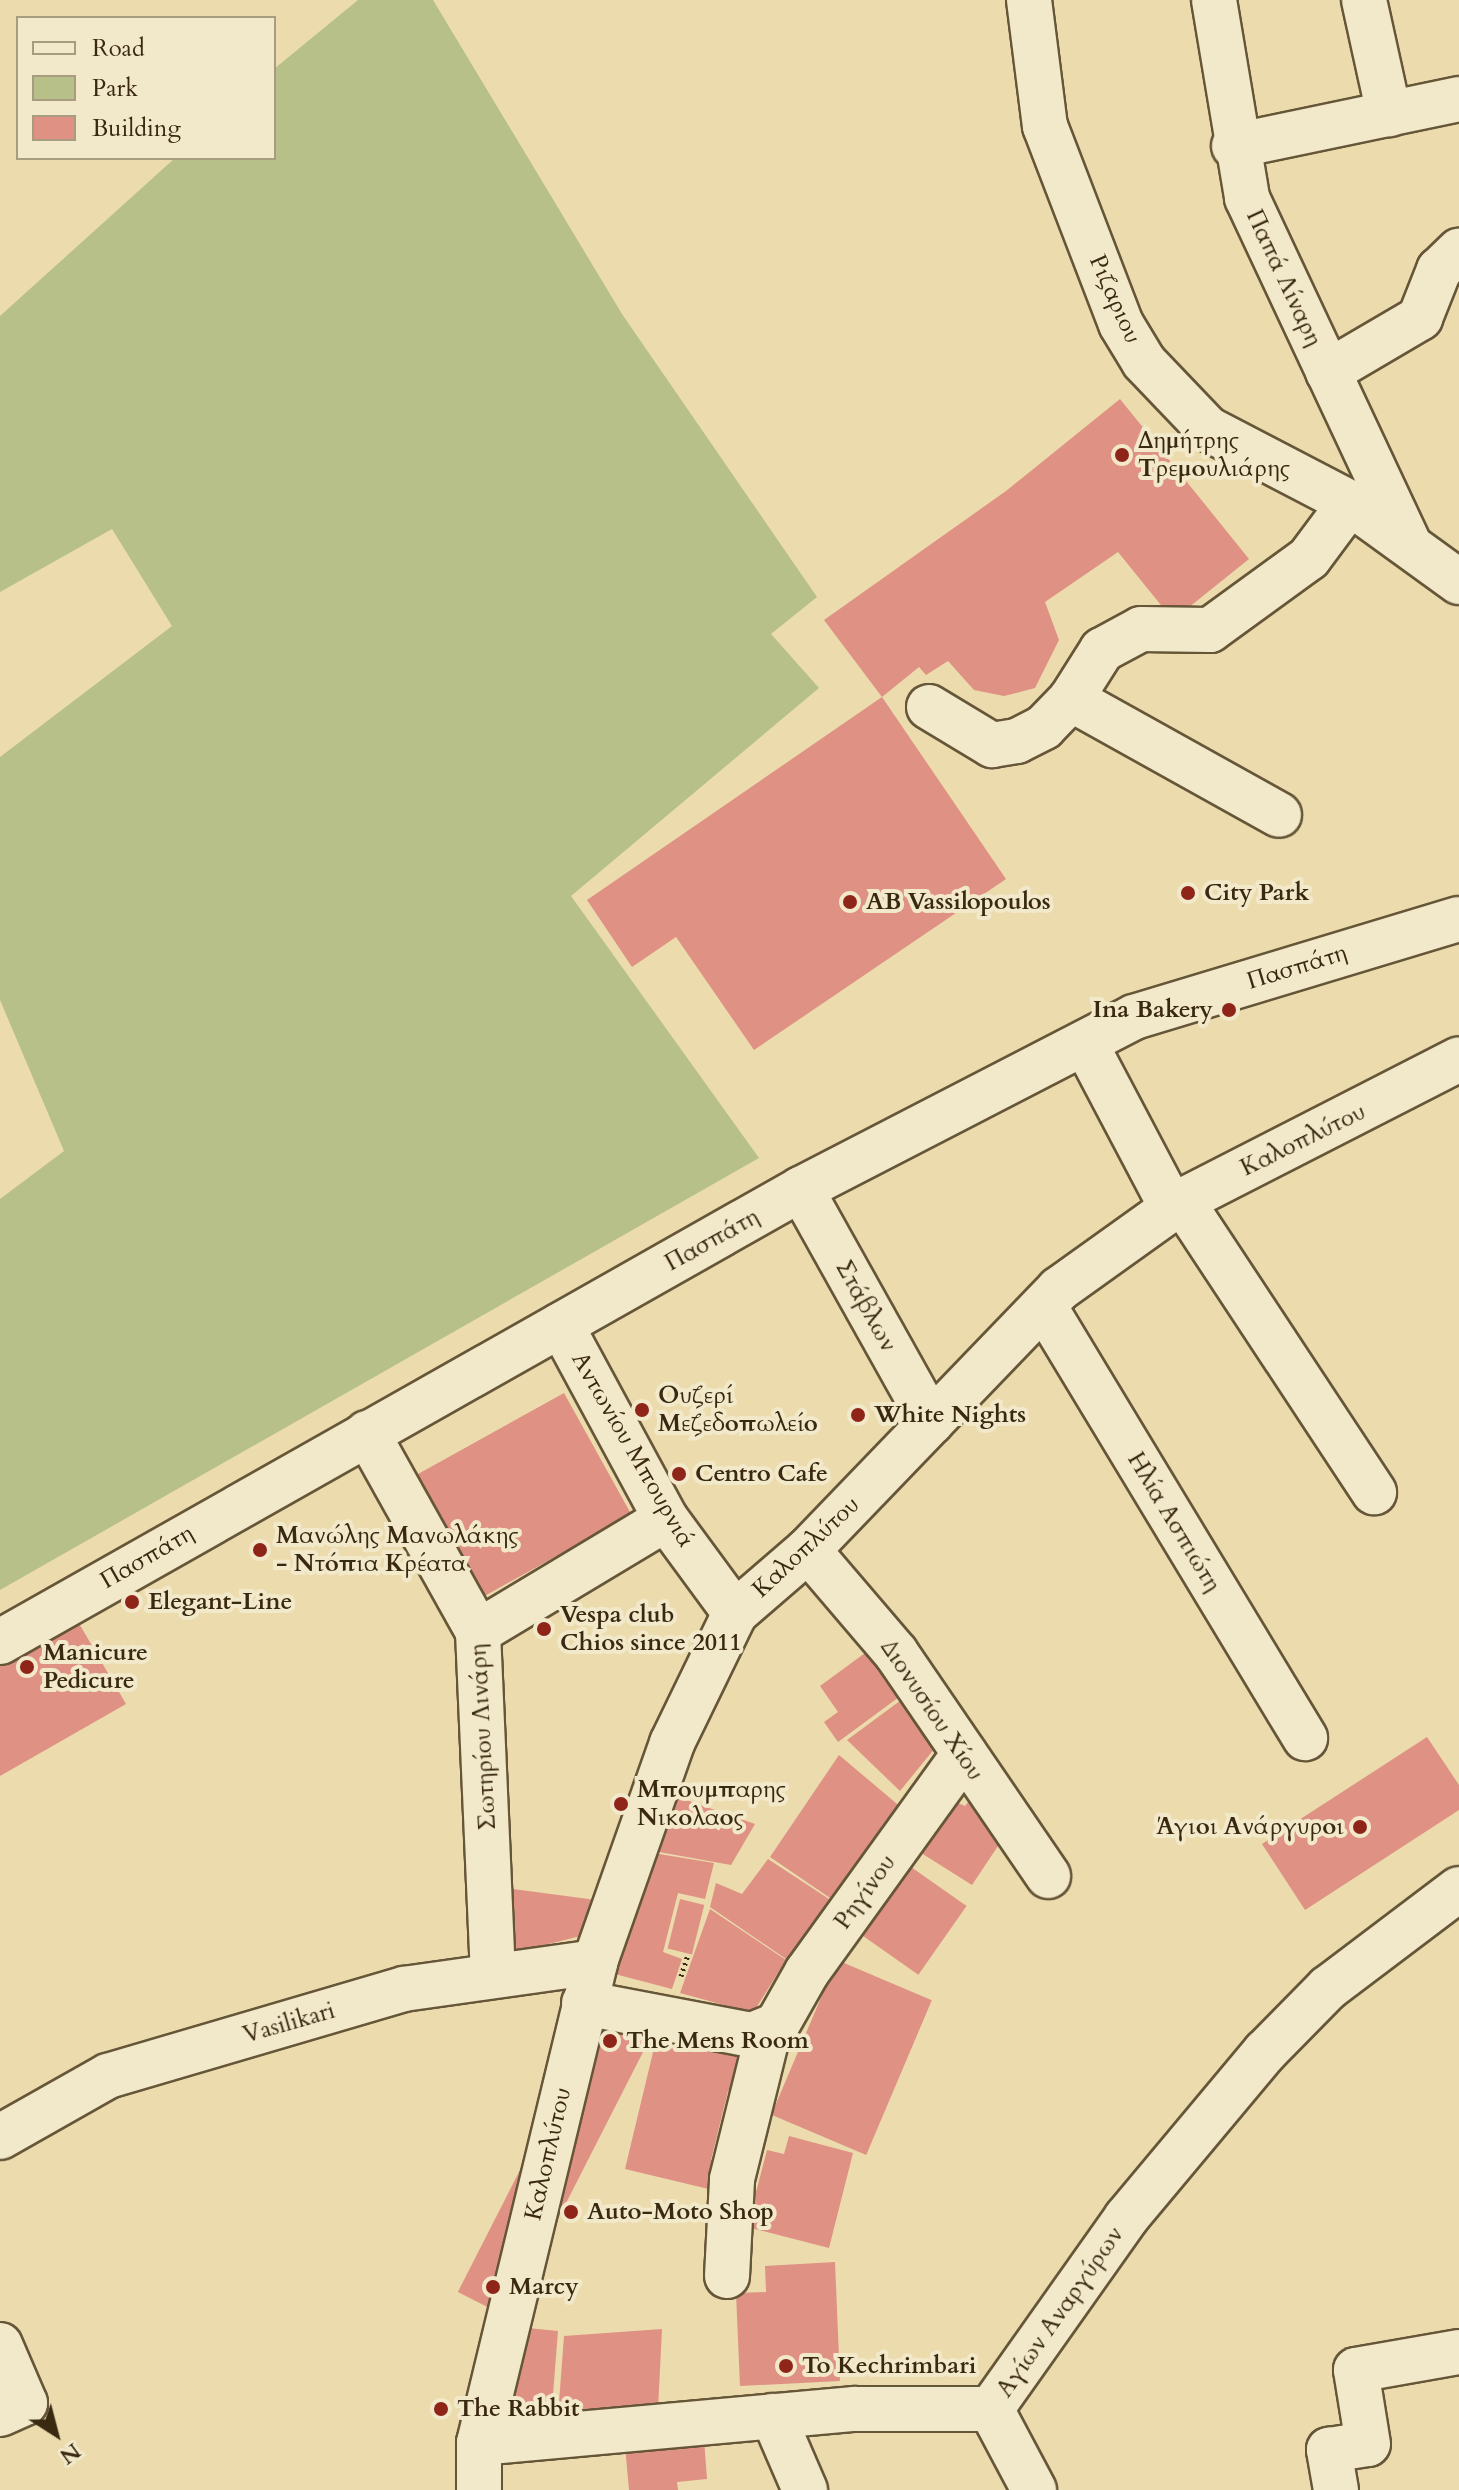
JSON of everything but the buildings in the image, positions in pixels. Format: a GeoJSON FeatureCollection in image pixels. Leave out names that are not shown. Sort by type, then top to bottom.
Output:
{"type":"FeatureCollection","features":[{"type":"Feature","properties":{"kind":"street","name":"Ριζαριου"},"geometry":{"type":"LineString","coordinates":[[1029,0],[1045,126],[1121,324],[1144,362],[1208,429],[1350,503],[1407,540],[1459,582]]}},
{"type":"Feature","properties":{"kind":"street","name":"Παπά Λίναρη"},"geometry":{"type":"LineString","coordinates":[[1214,0],[1234,146],[1247,198],[1407,540]]}},
{"type":"Feature","properties":{"kind":"street"},"geometry":{"type":"LineString","coordinates":[[1364,0],[1389,114]]}},
{"type":"Feature","properties":{"kind":"street"},"geometry":{"type":"LineString","coordinates":[[1234,146],[1459,99]]}},
{"type":"Feature","properties":{"kind":"street"},"geometry":{"type":"LineString","coordinates":[[1328,372],[1420,318],[1439,270],[1459,251]]}},
{"type":"Feature","properties":{"kind":"street"},"geometry":{"type":"LineString","coordinates":[[929,707],[992,745],[1044,727],[1071,699],[1102,650],[1141,629],[1210,630],[1309,558],[1350,503]]}},
{"type":"Feature","properties":{"kind":"street"},"geometry":{"type":"LineString","coordinates":[[1071,699],[1279,815]]}},
{"type":"Feature","properties":{"kind":"street","name":"Πασπάτη"},"geometry":{"type":"LineString","coordinates":[[0,1642],[801,1189],[1134,1017],[1459,919]]}},
{"type":"Feature","properties":{"kind":"street"},"geometry":{"type":"LineString","coordinates":[[1085,1043],[1177,1205],[1374,1492]]}},
{"type":"Feature","properties":{"kind":"street","name":"Καλοπλύτου"},"geometry":{"type":"LineString","coordinates":[[479,2490],[479,2443],[590,1982],[672,1743],[735,1613],[808,1550],[1044,1306],[1177,1205],[1459,1059]]}},
{"type":"Feature","properties":{"kind":"street","name":"Στάβλων"},"geometry":{"type":"LineString","coordinates":[[801,1189],[931,1422]]}},
{"type":"Feature","properties":{"kind":"street","name":"Ηλία Ασπιώτη"},"geometry":{"type":"LineString","coordinates":[[1044,1306],[1305,1738]]}},
{"type":"Feature","properties":{"kind":"street","name":"Αντωνίου Μπουρνιά"},"geometry":{"type":"LineString","coordinates":[[561,1325],[666,1519],[735,1613]]}},
{"type":"Feature","properties":{"kind":"street","name":"Σωτηρίου Λινάρη"},"geometry":{"type":"LineString","coordinates":[[367,1433],[478,1632],[493,1973]]}},
{"type":"Feature","properties":{"kind":"street"},"geometry":{"type":"LineString","coordinates":[[478,1632],[666,1519]]}},
{"type":"Feature","properties":{"kind":"street","name":"Διονυσίου Χίου"},"geometry":{"type":"LineString","coordinates":[[808,1550],[896,1653],[1048,1876]]}},
{"type":"Feature","properties":{"kind":"street","name":"Ρηγίνου"},"geometry":{"type":"LineString","coordinates":[[727,2276],[732,2179],[769,2030],[964,1754]]}},
{"type":"Feature","properties":{"kind":"street","name":"Αγίων Αναργύρων"},"geometry":{"type":"LineString","coordinates":[[479,2443],[773,2416],[991,2409],[1126,2218],[1265,2052],[1328,1988],[1459,1889]]}},
{"type":"Feature","properties":{"kind":"street","name":"Vasilikari"},"geometry":{"type":"LineString","coordinates":[[0,2137],[108,2076],[404,1989],[493,1973],[590,1982]]}},
{"type":"Feature","properties":{"kind":"street"},"geometry":{"type":"LineString","coordinates":[[590,1982],[752,2035],[769,2030]]}},
{"type":"Feature","properties":{"kind":"street"},"geometry":{"type":"LineString","coordinates":[[0,2345],[25,2403],[0,2414]]}},
{"type":"Feature","properties":{"kind":"street"},"geometry":{"type":"LineString","coordinates":[[1336,2490],[1329,2450],[1368,2444],[1356,2370],[1459,2352]]}},
{"type":"Feature","properties":{"kind":"street"},"geometry":{"type":"LineString","coordinates":[[991,2409],[1034,2490]]}},
{"type":"Feature","properties":{"kind":"street"},"geometry":{"type":"LineString","coordinates":[[773,2416],[805,2490]]}},
{"type":"Feature","properties":{"kind":"green space"},"geometry":{"type":"Polygon","coordinates":[[[358,0],[433,0],[622,314],[817,597],[771,634],[819,688],[571,896],[759,1158],[0,1590],[0,1199],[64,1151],[0,1000],[0,757],[172,626],[112,529],[0,592],[0,316],[173,160],[276,160],[276,67],[358,0]]]}},
{"type":"Feature","properties":{"kind":"place","name":"Δημήτρης Τρεμουλιάρης"},"geometry":{"type":"Point","coordinates":[1122,455]}},
{"type":"Feature","properties":{"kind":"place","name":"City Park"},"geometry":{"type":"Point","coordinates":[1188,893]}},
{"type":"Feature","properties":{"kind":"place","name":"AB Vassilopoulos"},"geometry":{"type":"Point","coordinates":[850,902]}},
{"type":"Feature","properties":{"kind":"place","name":"Ina Bakery"},"geometry":{"type":"Point","coordinates":[1229,1010]}},
{"type":"Feature","properties":{"kind":"place","name":"Ουζερί Μεζεδοπωλείο"},"geometry":{"type":"Point","coordinates":[642,1410]}},
{"type":"Feature","properties":{"kind":"place","name":"White Nights"},"geometry":{"type":"Point","coordinates":[858,1415]}},
{"type":"Feature","properties":{"kind":"place","name":"Centro Cafe"},"geometry":{"type":"Point","coordinates":[679,1474]}},
{"type":"Feature","properties":{"kind":"place","name":"Μανώλης Μανωλάκης - Ντόπια Κρέατα"},"geometry":{"type":"Point","coordinates":[260,1550]}},
{"type":"Feature","properties":{"kind":"place","name":"Elegant-Line"},"geometry":{"type":"Point","coordinates":[132,1602]}},
{"type":"Feature","properties":{"kind":"place","name":"Vespa club Chios since 2011"},"geometry":{"type":"Point","coordinates":[544,1629]}},
{"type":"Feature","properties":{"kind":"place","name":"Manicure Pedicure"},"geometry":{"type":"Point","coordinates":[27,1667]}},
{"type":"Feature","properties":{"kind":"place","name":"Μπουμπαρης Νικολαος"},"geometry":{"type":"Point","coordinates":[621,1804]}},
{"type":"Feature","properties":{"kind":"place","name":"Άγιοι Ανάργυροι"},"geometry":{"type":"Point","coordinates":[1360,1827]}},
{"type":"Feature","properties":{"kind":"place","name":"The Mens Room"},"geometry":{"type":"Point","coordinates":[610,2041]}},
{"type":"Feature","properties":{"kind":"place","name":"Auto-Moto Shop"},"geometry":{"type":"Point","coordinates":[571,2212]}},
{"type":"Feature","properties":{"kind":"place","name":"Marcy"},"geometry":{"type":"Point","coordinates":[493,2287]}},
{"type":"Feature","properties":{"kind":"place","name":"To Kechrimbari"},"geometry":{"type":"Point","coordinates":[786,2366]}},
{"type":"Feature","properties":{"kind":"place","name":"The Rabbit"},"geometry":{"type":"Point","coordinates":[441,2409]}}]}
